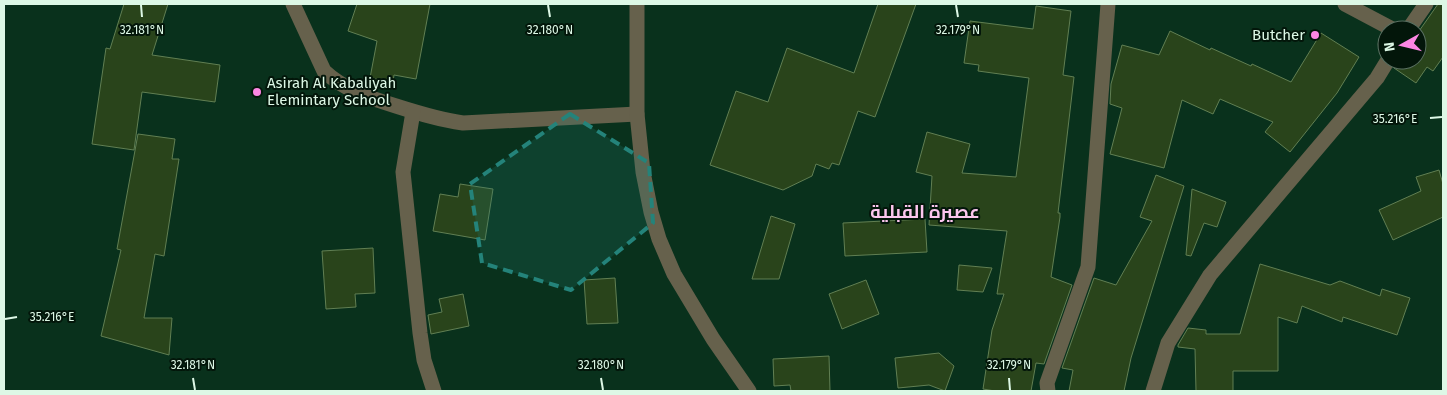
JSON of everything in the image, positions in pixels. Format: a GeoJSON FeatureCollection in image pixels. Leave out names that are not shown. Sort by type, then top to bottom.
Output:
{"type":"FeatureCollection","features":[{"type":"Feature","properties":{"kind":"street"},"geometry":{"type":"LineString","coordinates":[[293,4],[319,62],[332,79],[349,90],[413,112],[463,123],[637,114]]}},
{"type":"Feature","properties":{"kind":"street"},"geometry":{"type":"LineString","coordinates":[[637,4],[637,114],[643,172],[651,212],[659,239],[674,274],[713,339],[749,391]]}},
{"type":"Feature","properties":{"kind":"street"},"geometry":{"type":"LineString","coordinates":[[1048,391],[1047,383],[1088,267],[1108,4]]}},
{"type":"Feature","properties":{"kind":"street"},"geometry":{"type":"LineString","coordinates":[[1345,4],[1377,21]]}},
{"type":"Feature","properties":{"kind":"street"},"geometry":{"type":"LineString","coordinates":[[1415,20],[1426,4]]}},
{"type":"Feature","properties":{"kind":"street"},"geometry":{"type":"LineString","coordinates":[[1153,391],[1168,344],[1210,275],[1381,70]]}},
{"type":"Feature","properties":{"kind":"street"},"geometry":{"type":"LineString","coordinates":[[413,112],[403,172],[420,333],[424,360],[434,391]]}},
{"type":"Feature","properties":{"kind":"highlighted area"},"geometry":{"type":"Polygon","coordinates":[[[570,114],[649,163],[653,223],[571,290],[482,263],[470,184],[570,114]]]}},
{"type":"Feature","properties":{"kind":"building"},"geometry":{"type":"Polygon","coordinates":[[[124,4],[168,4],[152,55],[220,65],[215,102],[142,92],[134,150],[92,144],[106,48],[110,49],[124,4]]]}},
{"type":"Feature","properties":{"kind":"building"},"geometry":{"type":"Polygon","coordinates":[[[357,4],[430,4],[416,79],[394,75],[393,82],[370,78],[377,41],[348,31],[357,4]]]}},
{"type":"Feature","properties":{"kind":"building"},"geometry":{"type":"Polygon","coordinates":[[[878,4],[916,4],[875,117],[858,111],[839,165],[832,163],[829,169],[816,164],[812,176],[783,190],[710,165],[736,91],[768,102],[787,48],[854,73],[878,4]]]}},
{"type":"Feature","properties":{"kind":"building"},"geometry":{"type":"Polygon","coordinates":[[[1438,4],[1443,4],[1443,57],[1433,71],[1427,67],[1427,20],[1438,4]]]}},
{"type":"Feature","properties":{"kind":"building"},"geometry":{"type":"Polygon","coordinates":[[[1036,6],[1071,11],[1063,75],[1074,77],[1058,213],[1060,213],[1060,217],[1051,277],[1072,285],[1044,364],[1036,363],[1031,391],[995,391],[983,389],[992,330],[1004,294],[997,294],[1007,231],[929,225],[932,176],[916,172],[927,132],[970,144],[962,173],[1016,177],[1029,78],[978,71],[979,65],[964,63],[970,21],[1033,29],[1036,6]]]}},
{"type":"Feature","properties":{"kind":"building"},"geometry":{"type":"Polygon","coordinates":[[[1170,31],[1210,50],[1211,48],[1251,66],[1252,64],[1291,82],[1321,33],[1359,57],[1337,93],[1290,152],[1265,132],[1273,122],[1220,99],[1213,114],[1182,100],[1164,168],[1110,154],[1122,108],[1110,104],[1111,84],[1122,45],[1159,55],[1170,31]]]}},
{"type":"Feature","properties":{"kind":"building"},"geometry":{"type":"Polygon","coordinates":[[[1397,70],[1425,70],[1416,83],[1397,70]]]}},
{"type":"Feature","properties":{"kind":"building"},"geometry":{"type":"Polygon","coordinates":[[[138,134],[175,139],[172,159],[179,159],[164,256],[155,254],[144,318],[172,318],[169,355],[101,336],[121,250],[117,249],[138,134]]]}},
{"type":"Feature","properties":{"kind":"building"},"geometry":{"type":"Polygon","coordinates":[[[1439,170],[1443,184],[1443,217],[1393,240],[1379,210],[1421,191],[1416,177],[1439,170]]]}},
{"type":"Feature","properties":{"kind":"building"},"geometry":{"type":"Polygon","coordinates":[[[1156,175],[1184,186],[1131,358],[1124,391],[1069,391],[1073,370],[1062,368],[1094,278],[1116,285],[1152,221],[1140,217],[1156,175]]]}},
{"type":"Feature","properties":{"kind":"building"},"geometry":{"type":"Polygon","coordinates":[[[460,184],[493,189],[485,240],[433,231],[440,194],[458,197],[460,184]]]}},
{"type":"Feature","properties":{"kind":"building"},"geometry":{"type":"Polygon","coordinates":[[[1192,189],[1226,202],[1217,227],[1204,223],[1191,256],[1186,255],[1192,189]]]}},
{"type":"Feature","properties":{"kind":"building"},"geometry":{"type":"Polygon","coordinates":[[[771,216],[795,224],[779,279],[752,279],[771,216]]]}},
{"type":"Feature","properties":{"kind":"building"},"geometry":{"type":"Polygon","coordinates":[[[925,219],[927,252],[845,256],[843,223],[925,219]]]}},
{"type":"Feature","properties":{"kind":"building"},"geometry":{"type":"Polygon","coordinates":[[[373,248],[375,293],[355,294],[356,307],[326,309],[322,251],[373,248]]]}},
{"type":"Feature","properties":{"kind":"building"},"geometry":{"type":"Polygon","coordinates":[[[1260,264],[1330,285],[1340,281],[1380,296],[1382,289],[1410,298],[1397,335],[1343,317],[1342,322],[1302,306],[1297,323],[1278,317],[1278,371],[1233,371],[1233,391],[1196,391],[1195,349],[1178,347],[1178,345],[1188,328],[1206,330],[1206,334],[1240,334],[1260,264]]]}},
{"type":"Feature","properties":{"kind":"building"},"geometry":{"type":"Polygon","coordinates":[[[959,265],[992,268],[983,292],[957,290],[959,265]]]}},
{"type":"Feature","properties":{"kind":"building"},"geometry":{"type":"Polygon","coordinates":[[[615,278],[618,323],[587,324],[584,280],[615,278]]]}},
{"type":"Feature","properties":{"kind":"building"},"geometry":{"type":"Polygon","coordinates":[[[866,280],[879,314],[842,329],[829,294],[866,280]]]}},
{"type":"Feature","properties":{"kind":"building"},"geometry":{"type":"Polygon","coordinates":[[[463,294],[469,326],[431,334],[428,315],[442,312],[439,299],[463,294]]]}},
{"type":"Feature","properties":{"kind":"building"},"geometry":{"type":"Polygon","coordinates":[[[939,353],[954,366],[945,391],[929,385],[898,388],[895,358],[939,353]]]}},
{"type":"Feature","properties":{"kind":"building"},"geometry":{"type":"Polygon","coordinates":[[[829,356],[830,391],[791,391],[790,385],[774,386],[773,359],[829,356]]]}},
{"type":"Feature","properties":{"kind":"place","name":"Butcher"},"geometry":{"type":"Point","coordinates":[1315,35]}},
{"type":"Feature","properties":{"kind":"place","name":"Asirah Al Kabaliyah Elemintary School"},"geometry":{"type":"Point","coordinates":[257,92]}},
{"type":"Feature","properties":{"kind":"district","name":"عصيرة القبلية"},"geometry":{"type":"Point","coordinates":[925,212]}}]}
